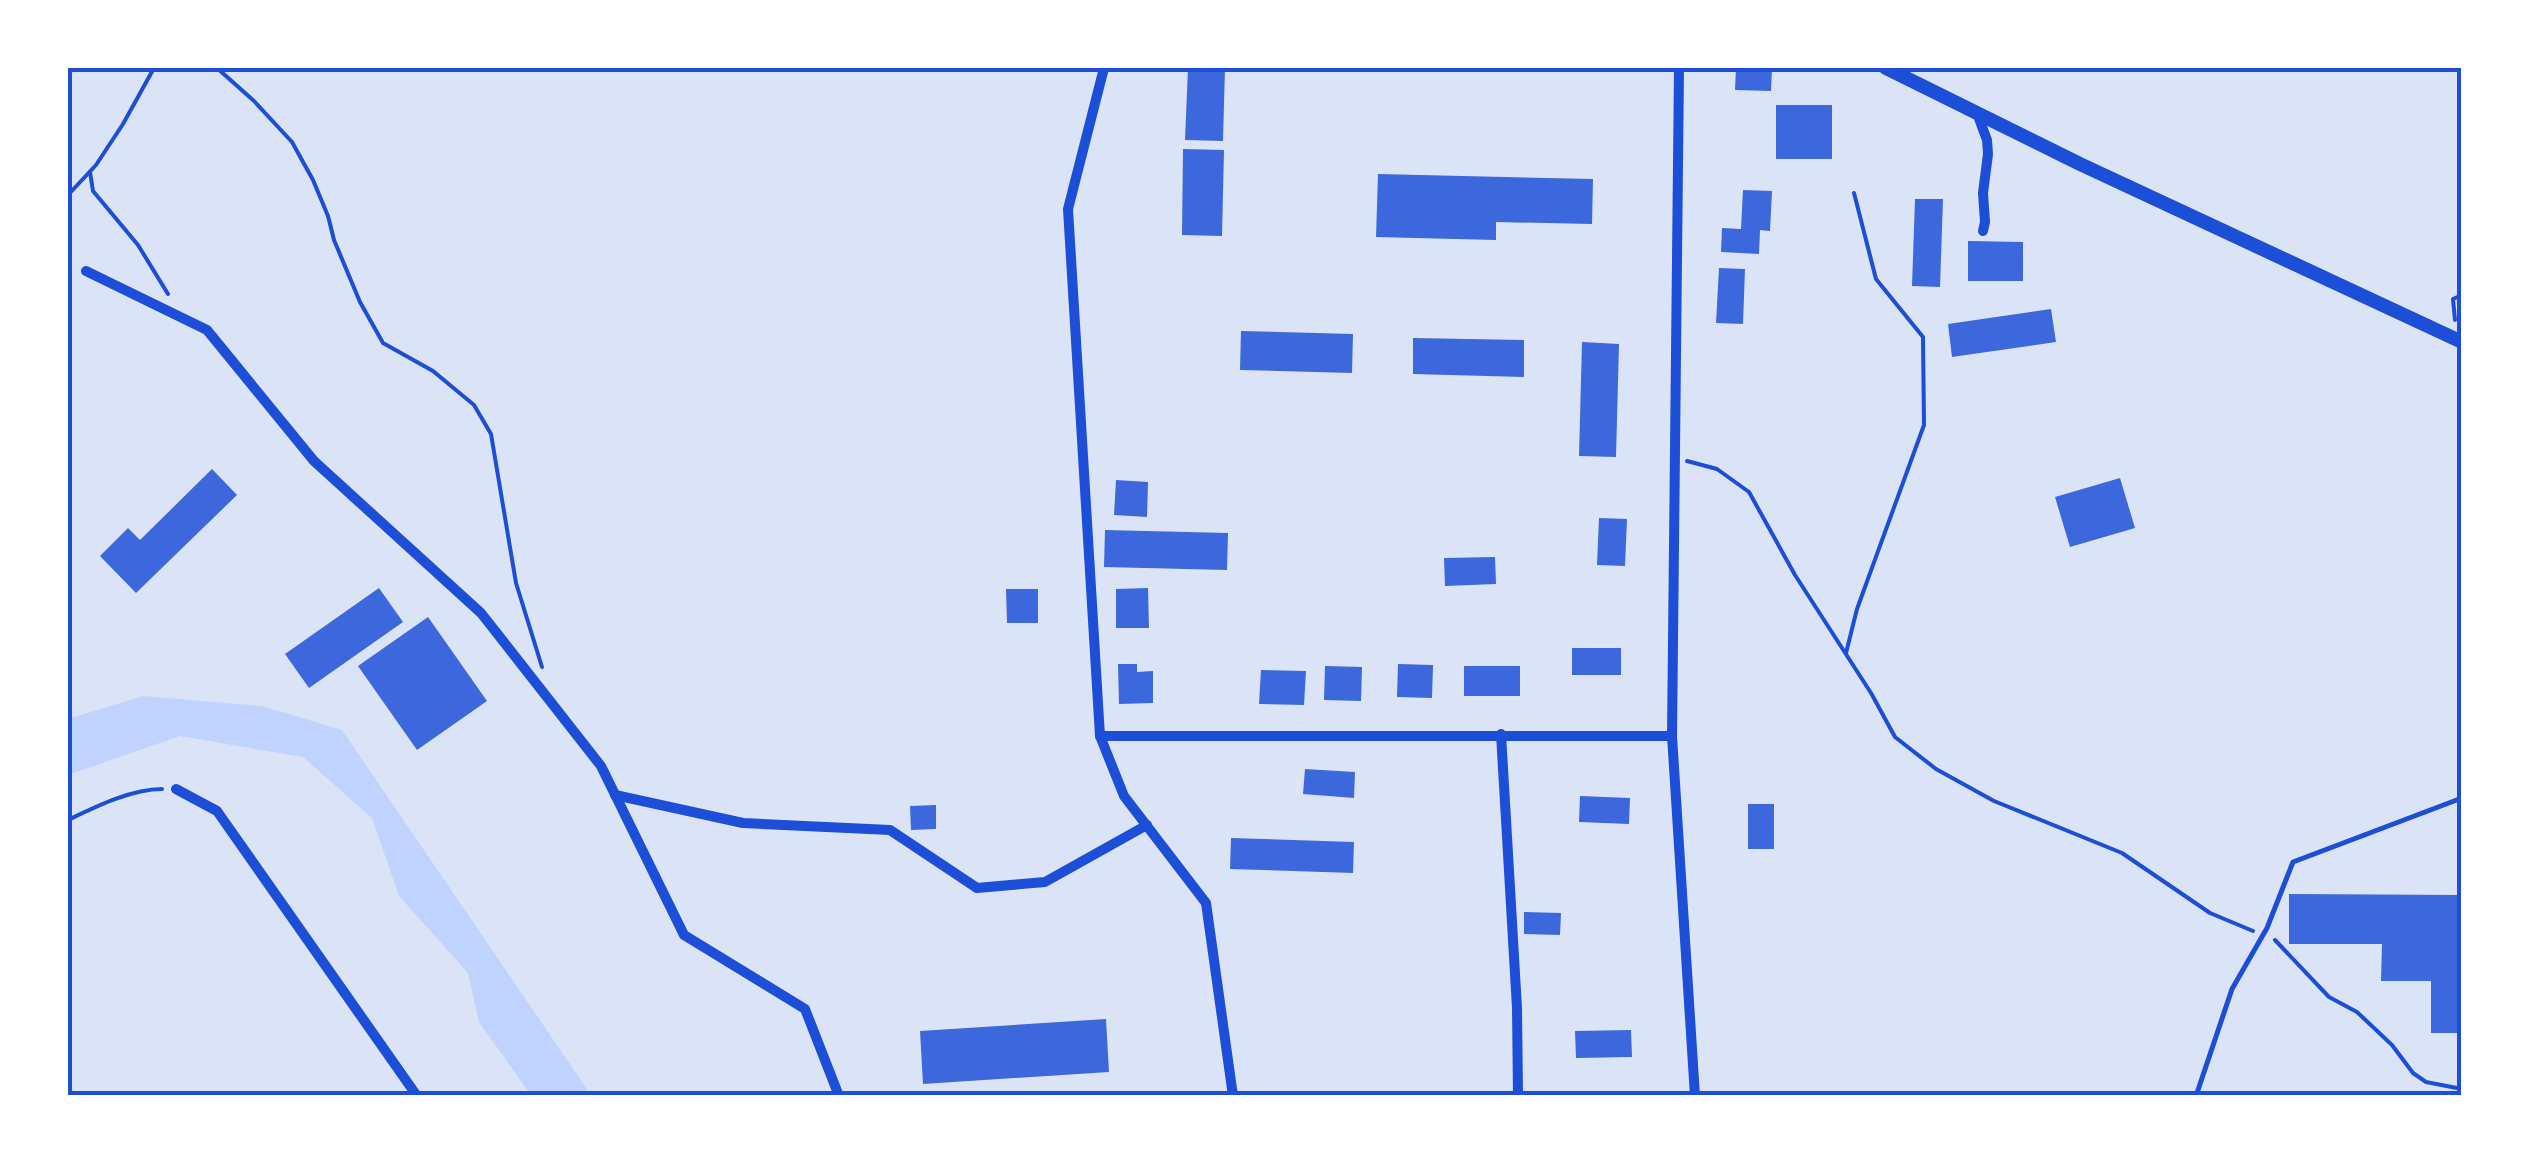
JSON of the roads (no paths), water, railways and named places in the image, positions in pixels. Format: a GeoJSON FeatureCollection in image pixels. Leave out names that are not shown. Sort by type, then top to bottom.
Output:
{"type":"FeatureCollection","features":[{"type":"Feature","properties":{"kind":"street"},"geometry":{"type":"LineString","coordinates":[[1104,68],[1068,209],[1100,736],[1124,796],[1206,903],[1233,1096]]}},
{"type":"Feature","properties":{"kind":"street"},"geometry":{"type":"LineString","coordinates":[[1679,68],[1672,736],[1695,1096]]}},
{"type":"Feature","properties":{"kind":"street"},"geometry":{"type":"LineString","coordinates":[[1886,68],[2098,172],[2460,340]]}},
{"type":"Feature","properties":{"kind":"street"},"geometry":{"type":"LineString","coordinates":[[1976,112],[1988,154],[1983,231]]}},
{"type":"Feature","properties":{"kind":"street"},"geometry":{"type":"LineString","coordinates":[[86,271],[207,330],[314,460],[481,612],[601,766],[684,935],[805,1009],[839,1096]]}},
{"type":"Feature","properties":{"kind":"street"},"geometry":{"type":"LineString","coordinates":[[1501,734],[1517,1008],[1518,1096]]}},
{"type":"Feature","properties":{"kind":"street"},"geometry":{"type":"LineString","coordinates":[[1100,736],[1672,736]]}},
{"type":"Feature","properties":{"kind":"street"},"geometry":{"type":"LineString","coordinates":[[176,789],[217,812],[416,1096]]}},
{"type":"Feature","properties":{"kind":"street"},"geometry":{"type":"LineString","coordinates":[[615,795],[743,823],[890,830],[978,888],[1045,882],[1147,826]]}},
{"type":"Feature","properties":{"kind":"lane"},"geometry":{"type":"LineString","coordinates":[[2196,1096],[2232,988],[2264,931],[2293,862],[2462,798]]}},
{"type":"Feature","properties":{"kind":"water"},"geometry":{"type":"Polygon","coordinates":[[[143,696],[262,706],[342,730],[591,1095],[531,1095],[479,1022],[468,973],[399,896],[372,818],[303,757],[180,736],[68,775],[68,719],[143,696]]]}}]}
